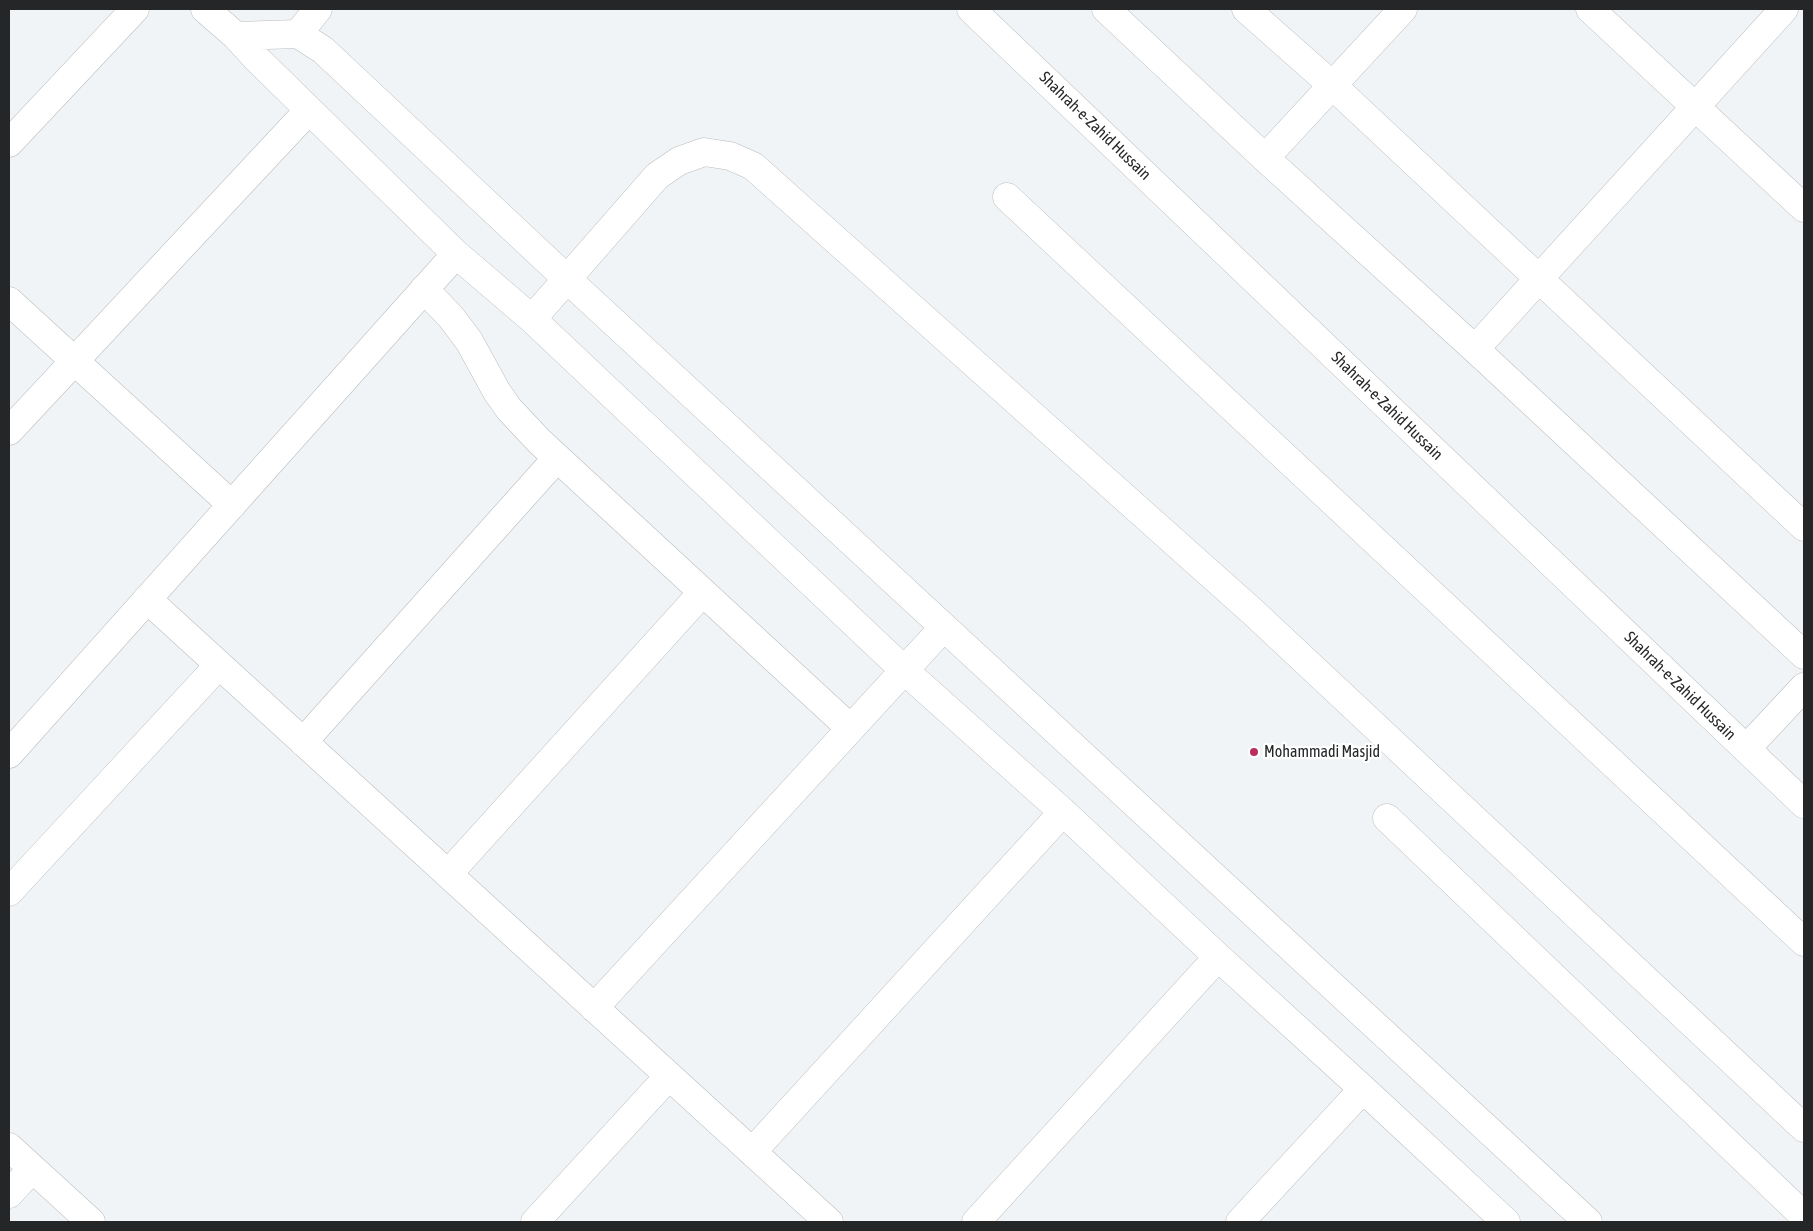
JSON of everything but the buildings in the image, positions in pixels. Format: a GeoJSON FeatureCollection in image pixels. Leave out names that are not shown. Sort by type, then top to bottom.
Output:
{"type":"FeatureCollection","features":[{"type":"Feature","properties":{"kind":"street"},"geometry":{"type":"LineString","coordinates":[[9,143],[135,9]]}},
{"type":"Feature","properties":{"kind":"street"},"geometry":{"type":"LineString","coordinates":[[205,9],[236,36],[257,59],[456,254],[532,318],[905,671],[1063,812],[1363,1089],[1502,1221]]}},
{"type":"Feature","properties":{"kind":"street"},"geometry":{"type":"LineString","coordinates":[[298,34],[318,9]]}},
{"type":"Feature","properties":{"kind":"street","name":"Shahrah-e-Zahid Hussain"},"geometry":{"type":"LineString","coordinates":[[971,9],[1804,804]]}},
{"type":"Feature","properties":{"kind":"street"},"geometry":{"type":"LineString","coordinates":[[1106,9],[1804,655]]}},
{"type":"Feature","properties":{"kind":"street"},"geometry":{"type":"LineString","coordinates":[[1246,9],[1539,278],[1804,527]]}},
{"type":"Feature","properties":{"kind":"street"},"geometry":{"type":"LineString","coordinates":[[1265,158],[1403,9]]}},
{"type":"Feature","properties":{"kind":"street"},"geometry":{"type":"LineString","coordinates":[[1590,9],[1804,208]]}},
{"type":"Feature","properties":{"kind":"street"},"geometry":{"type":"LineString","coordinates":[[1475,350],[1784,9]]}},
{"type":"Feature","properties":{"kind":"street"},"geometry":{"type":"LineString","coordinates":[[236,36],[298,34],[323,50],[567,279],[1588,1222]]}},
{"type":"Feature","properties":{"kind":"street"},"geometry":{"type":"LineString","coordinates":[[9,431],[309,110]]}},
{"type":"Feature","properties":{"kind":"street"},"geometry":{"type":"LineString","coordinates":[[532,318],[657,176],[679,161],[704,152],[730,156],[752,166],[1254,613],[1804,1128]]}},
{"type":"Feature","properties":{"kind":"street"},"geometry":{"type":"LineString","coordinates":[[1007,197],[1804,942]]}},
{"type":"Feature","properties":{"kind":"street"},"geometry":{"type":"LineString","coordinates":[[9,754],[456,254]]}},
{"type":"Feature","properties":{"kind":"street"},"geometry":{"type":"LineString","coordinates":[[424,289],[451,317],[469,341],[497,392],[509,409],[557,458],[850,728]]}},
{"type":"Feature","properties":{"kind":"street"},"geometry":{"type":"LineString","coordinates":[[9,301],[232,505]]}},
{"type":"Feature","properties":{"kind":"street"},"geometry":{"type":"LineString","coordinates":[[304,742],[557,458]]}},
{"type":"Feature","properties":{"kind":"street"},"geometry":{"type":"LineString","coordinates":[[448,874],[702,593]]}},
{"type":"Feature","properties":{"kind":"street"},"geometry":{"type":"LineString","coordinates":[[147,599],[829,1222]]}},
{"type":"Feature","properties":{"kind":"street"},"geometry":{"type":"LineString","coordinates":[[594,1008],[944,627]]}},
{"type":"Feature","properties":{"kind":"street"},"geometry":{"type":"LineString","coordinates":[[9,892],[219,665]]}},
{"type":"Feature","properties":{"kind":"street"},"geometry":{"type":"LineString","coordinates":[[1746,749],[1804,687]]}},
{"type":"Feature","properties":{"kind":"street"},"geometry":{"type":"LineString","coordinates":[[752,1152],[1063,812]]}},
{"type":"Feature","properties":{"kind":"street"},"geometry":{"type":"LineString","coordinates":[[1387,818],[1804,1216]]}},
{"type":"Feature","properties":{"kind":"street"},"geometry":{"type":"LineString","coordinates":[[976,1222],[1218,957]]}},
{"type":"Feature","properties":{"kind":"street"},"geometry":{"type":"LineString","coordinates":[[535,1222],[669,1076]]}},
{"type":"Feature","properties":{"kind":"street"},"geometry":{"type":"LineString","coordinates":[[1240,1222],[1363,1089]]}},
{"type":"Feature","properties":{"kind":"street"},"geometry":{"type":"LineString","coordinates":[[9,1147],[91,1222]]}},
{"type":"Feature","properties":{"kind":"street"},"geometry":{"type":"LineString","coordinates":[[9,1194],[32,1169]]}},
{"type":"Feature","properties":{"kind":"place","name":"Mohammadi Masjid"},"geometry":{"type":"Point","coordinates":[1254,752]}}]}
